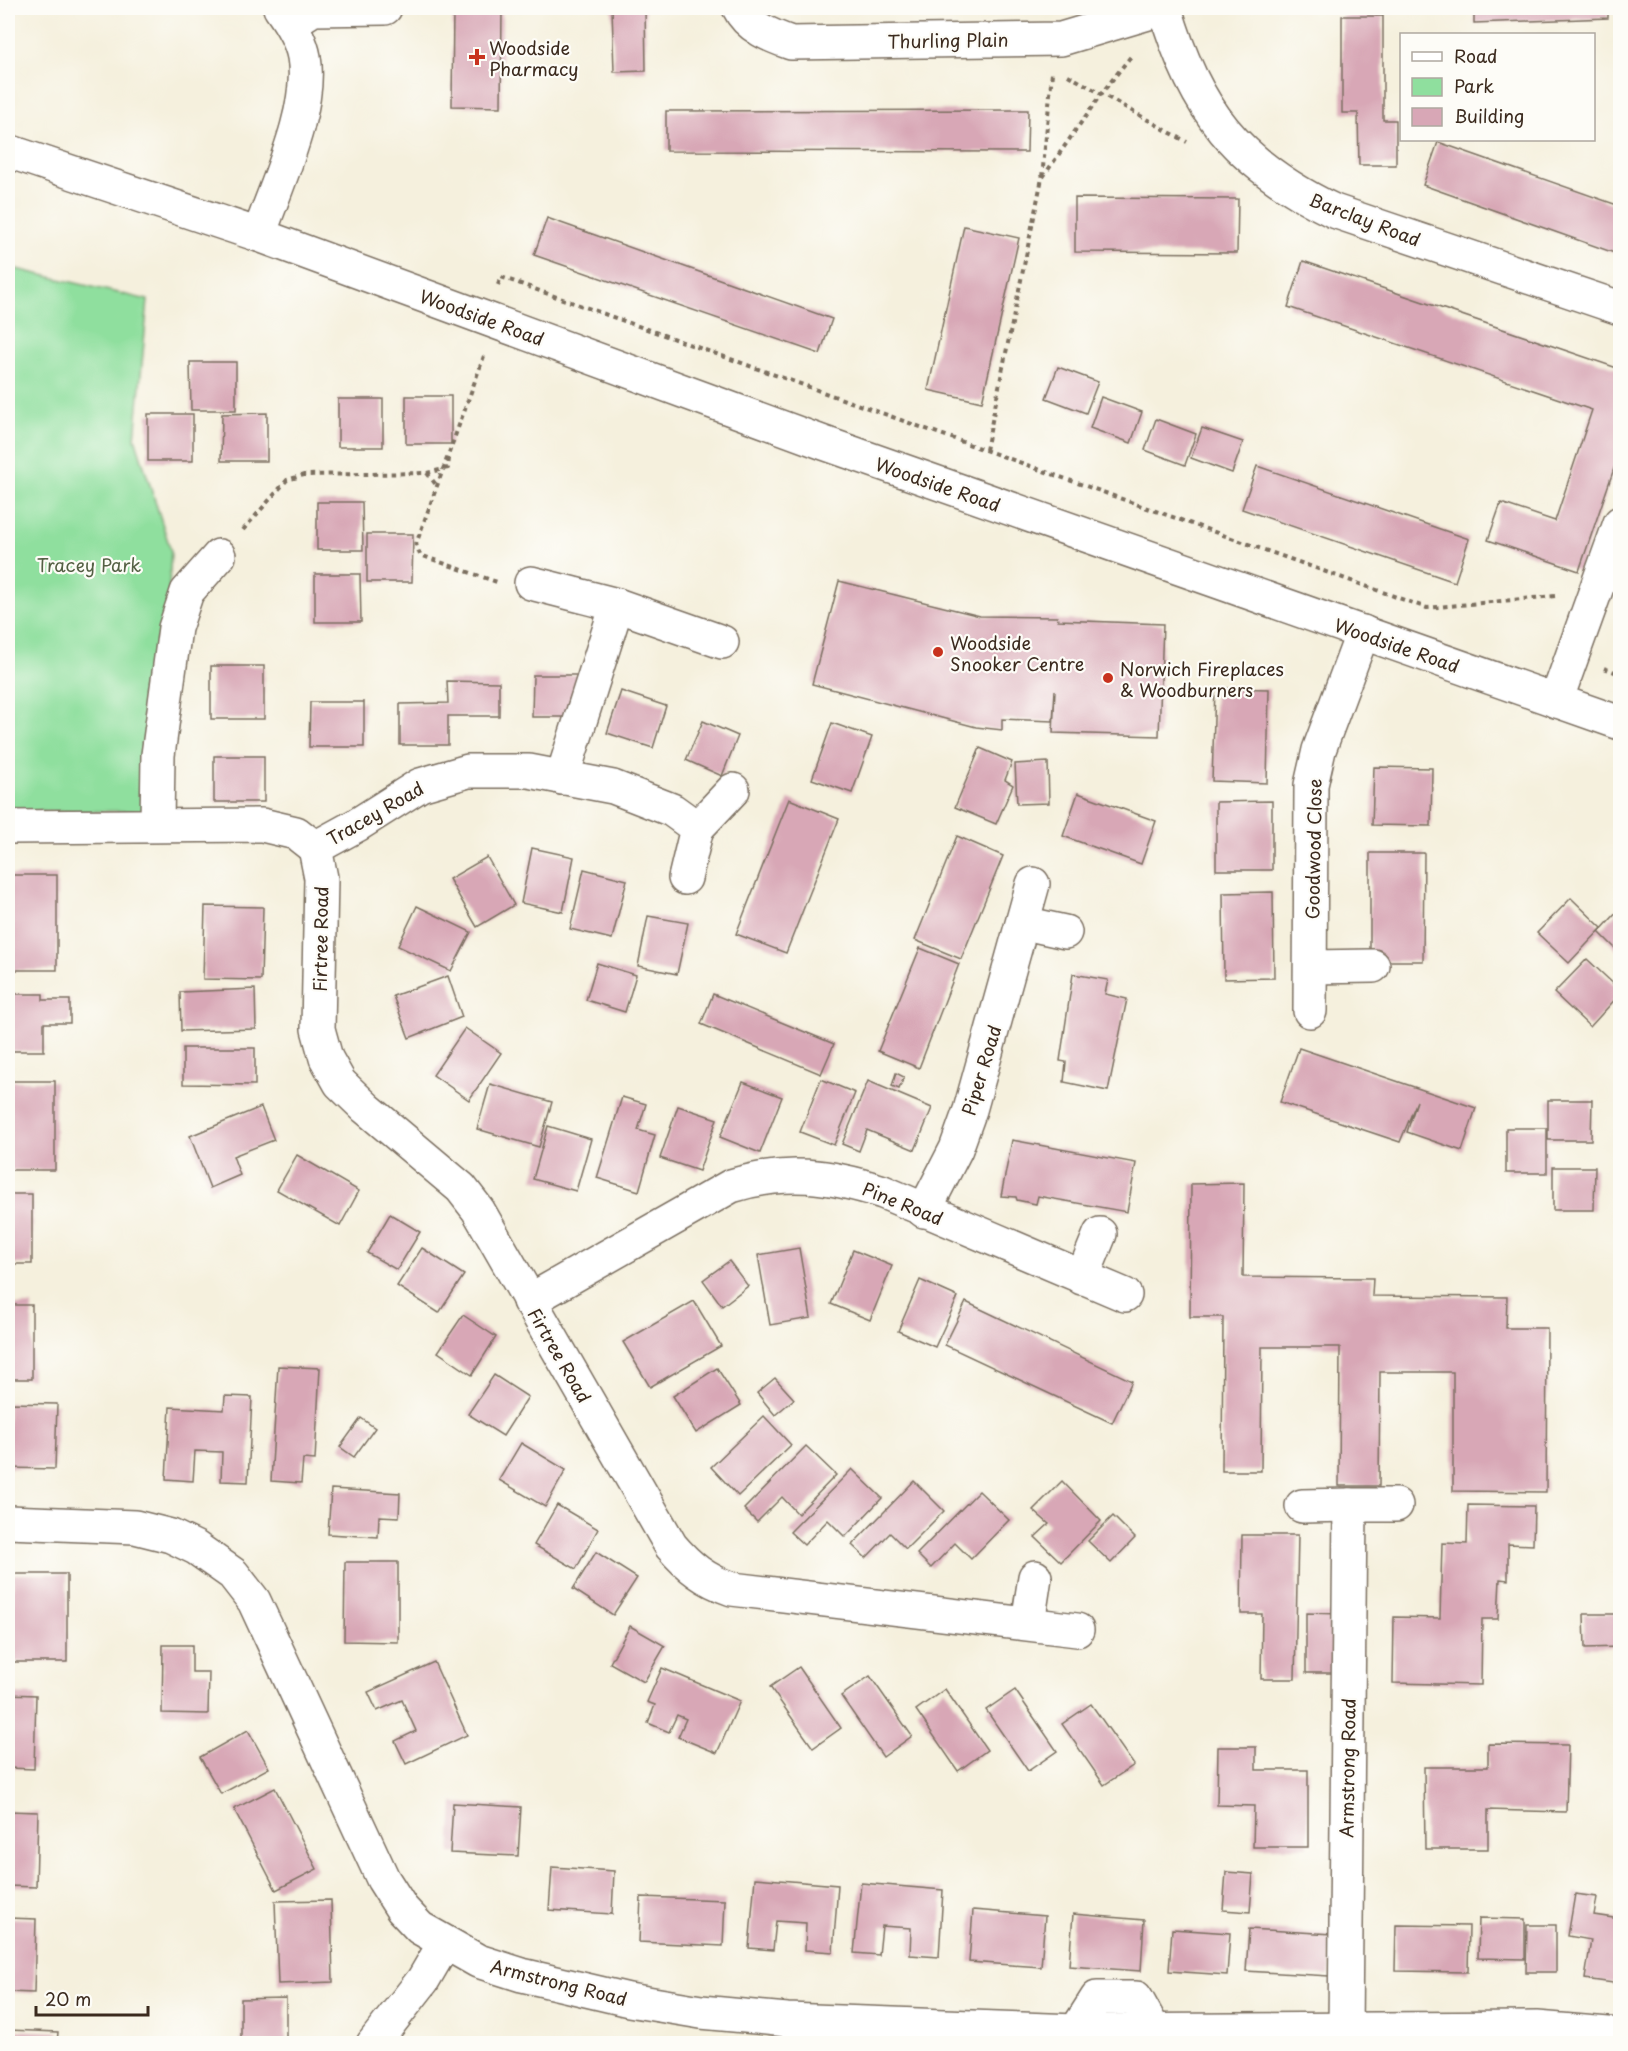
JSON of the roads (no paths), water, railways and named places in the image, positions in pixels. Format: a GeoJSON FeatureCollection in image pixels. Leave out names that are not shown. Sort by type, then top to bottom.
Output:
{"type":"FeatureCollection","features":[{"type":"Feature","properties":{"kind":"street"},"geometry":{"type":"LineString","coordinates":[[259,235],[301,115],[306,85],[304,55],[285,15],[313,9],[385,8]]}},
{"type":"Feature","properties":{"kind":"street","name":"Thurling Plain"},"geometry":{"type":"LineString","coordinates":[[739,8],[742,14],[766,34],[791,43],[1061,39],[1165,8]]}},
{"type":"Feature","properties":{"kind":"street","name":"Barclay Road"},"geometry":{"type":"LineString","coordinates":[[1165,8],[1178,52],[1197,93],[1223,132],[1261,168],[1299,194],[1334,211],[1620,309]]}},
{"type":"Feature","properties":{"kind":"street","name":"Woodside Road"},"geometry":{"type":"LineString","coordinates":[[8,151],[259,235],[824,444],[1620,723]]}},
{"type":"Feature","properties":{"kind":"street"},"geometry":{"type":"LineString","coordinates":[[1556,701],[1620,523]]}},
{"type":"Feature","properties":{"kind":"street"},"geometry":{"type":"LineString","coordinates":[[157,825],[158,755],[175,628],[187,592],[219,556]]}},
{"type":"Feature","properties":{"kind":"street"},"geometry":{"type":"LineString","coordinates":[[531,583],[617,605],[722,642]]}},
{"type":"Feature","properties":{"kind":"street"},"geometry":{"type":"LineString","coordinates":[[562,778],[617,605]]}},
{"type":"Feature","properties":{"kind":"street","name":"Goodwood Close"},"geometry":{"type":"LineString","coordinates":[[1310,1011],[1311,785],[1319,750],[1363,632]]}},
{"type":"Feature","properties":{"kind":"street","name":"Tracey Road"},"geometry":{"type":"LineString","coordinates":[[8,827],[262,825],[296,833],[315,848],[357,825],[420,785],[468,771],[529,771],[613,788],[672,810],[697,828]]}},
{"type":"Feature","properties":{"kind":"street"},"geometry":{"type":"LineString","coordinates":[[685,878],[697,828],[733,790]]}},
{"type":"Feature","properties":{"kind":"street","name":"Firtree Road"},"geometry":{"type":"LineString","coordinates":[[315,848],[321,878],[318,1029],[326,1058],[340,1083],[366,1108],[461,1188],[478,1210],[671,1546],[687,1565],[708,1581],[732,1589],[1077,1630]]}},
{"type":"Feature","properties":{"kind":"street","name":"Piper Road"},"geometry":{"type":"LineString","coordinates":[[924,1211],[956,1149],[970,1110],[1024,923],[1033,884]]}},
{"type":"Feature","properties":{"kind":"street"},"geometry":{"type":"LineString","coordinates":[[1024,923],[1065,932]]}},
{"type":"Feature","properties":{"kind":"street"},"geometry":{"type":"LineString","coordinates":[[1311,967],[1373,966]]}},
{"type":"Feature","properties":{"kind":"street","name":"Pine Road"},"geometry":{"type":"LineString","coordinates":[[529,1301],[731,1186],[760,1177],[797,1175],[843,1179],[883,1192],[1125,1295]]}},
{"type":"Feature","properties":{"kind":"street"},"geometry":{"type":"LineString","coordinates":[[1082,1278],[1100,1234]]}},
{"type":"Feature","properties":{"kind":"street"},"geometry":{"type":"LineString","coordinates":[[1302,1506],[1396,1504]]}},
{"type":"Feature","properties":{"kind":"street","name":"Armstrong Road"},"geometry":{"type":"LineString","coordinates":[[1345,2031],[1350,1505]]}},
{"type":"Feature","properties":{"kind":"street","name":"Armstrong Road"},"geometry":{"type":"LineString","coordinates":[[8,1522],[135,1527],[171,1536],[196,1548],[233,1574],[254,1601],[383,1879],[420,1928],[444,1944],[478,1961],[522,1975],[629,2000],[701,2012],[787,2020],[1079,2037],[1152,2038],[1345,2031],[1537,2028],[1620,2035]]}},
{"type":"Feature","properties":{"kind":"street"},"geometry":{"type":"LineString","coordinates":[[1028,1623],[1035,1577]]}},
{"type":"Feature","properties":{"kind":"street"},"geometry":{"type":"LineString","coordinates":[[373,2043],[423,1980],[444,1944]]}},
{"type":"Feature","properties":{"kind":"place","name":"Woodside Pharmacy"},"geometry":{"type":"Point","coordinates":[477,57]}},
{"type":"Feature","properties":{"kind":"place","name":"Woodside Snooker Centre"},"geometry":{"type":"Point","coordinates":[938,652]}},
{"type":"Feature","properties":{"kind":"place","name":"Norwich Fireplaces & Woodburners"},"geometry":{"type":"Point","coordinates":[1108,678]}},
{"type":"Feature","properties":{"kind":"park label","name":"Tracey Park"},"geometry":{"type":"Point","coordinates":[89,564]}}]}
